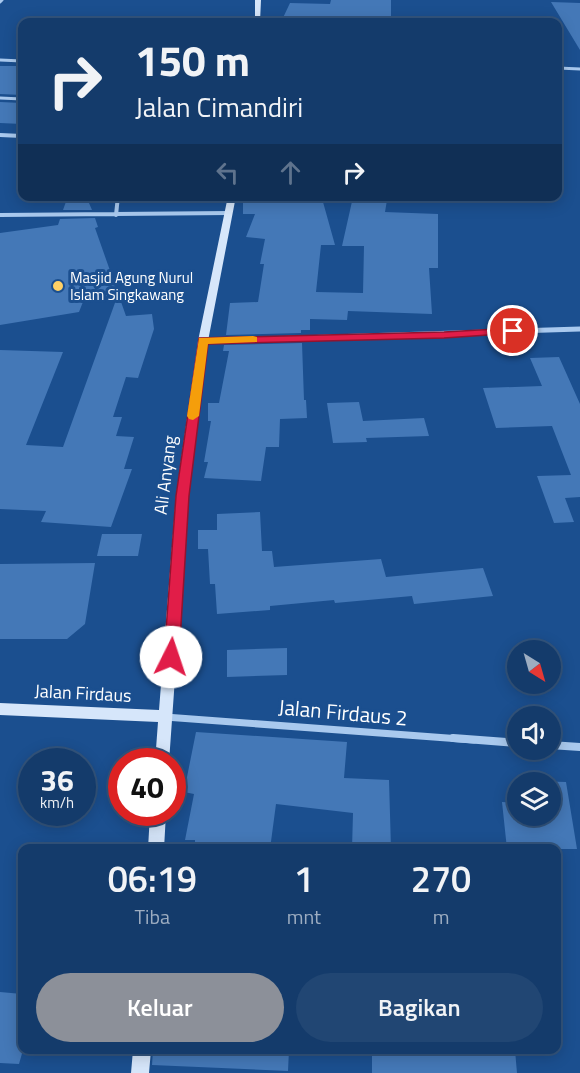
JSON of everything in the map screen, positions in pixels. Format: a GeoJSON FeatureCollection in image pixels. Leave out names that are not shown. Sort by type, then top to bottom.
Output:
{"type":"FeatureCollection","features":[{"type":"Feature","properties":{"kind":"street"},"geometry":{"type":"LineString","coordinates":[[258,0],[258,18]]}},
{"type":"Feature","properties":{"kind":"street"},"geometry":{"type":"LineString","coordinates":[[0,60],[18,61]]}},
{"type":"Feature","properties":{"kind":"street"},"geometry":{"type":"LineString","coordinates":[[562,68],[580,69]]}},
{"type":"Feature","properties":{"kind":"street"},"geometry":{"type":"LineString","coordinates":[[0,98],[18,99]]}},
{"type":"Feature","properties":{"kind":"street"},"geometry":{"type":"LineString","coordinates":[[0,135],[18,136]]}},
{"type":"Feature","properties":{"kind":"street"},"geometry":{"type":"LineString","coordinates":[[116,215],[117,201]]}},
{"type":"Feature","properties":{"kind":"street","name":"Ali Anyang"},"geometry":{"type":"LineString","coordinates":[[163,748],[170,680],[182,496],[203,341],[231,201]]}},
{"type":"Feature","properties":{"kind":"street"},"geometry":{"type":"LineString","coordinates":[[0,215],[229,213]]}},
{"type":"Feature","properties":{"kind":"street"},"geometry":{"type":"LineString","coordinates":[[203,341],[580,329]]}},
{"type":"Feature","properties":{"kind":"street","name":"Jalan Firdaus"},"geometry":{"type":"LineString","coordinates":[[0,709],[165,717]]}},
{"type":"Feature","properties":{"kind":"street","name":"Jalan Firdaus 2"},"geometry":{"type":"LineString","coordinates":[[165,717],[507,742]]}},
{"type":"Feature","properties":{"kind":"street"},"geometry":{"type":"LineString","coordinates":[[561,746],[580,747]]}},
{"type":"Feature","properties":{"kind":"street"},"geometry":{"type":"LineString","coordinates":[[156,844],[157,826]]}},
{"type":"Feature","properties":{"kind":"street"},"geometry":{"type":"LineString","coordinates":[[140,1073],[142,1054]]}},
{"type":"Feature","properties":{"kind":"building"},"geometry":{"type":"Polygon","coordinates":[[[331,0],[391,0],[391,18],[283,18],[290,3],[330,4],[331,0]]]}},
{"type":"Feature","properties":{"kind":"building"},"geometry":{"type":"Polygon","coordinates":[[[551,2],[580,3],[580,50],[562,18],[551,2]]]}},
{"type":"Feature","properties":{"kind":"building"},"geometry":{"type":"Polygon","coordinates":[[[0,66],[18,66],[18,95],[0,94],[0,66]]]}},
{"type":"Feature","properties":{"kind":"building"},"geometry":{"type":"Polygon","coordinates":[[[0,102],[18,103],[18,124],[0,123],[0,102]]]}},
{"type":"Feature","properties":{"kind":"building"},"geometry":{"type":"Polygon","coordinates":[[[66,201],[88,201],[92,210],[63,210],[66,201]]]}},
{"type":"Feature","properties":{"kind":"building"},"geometry":{"type":"Polygon","coordinates":[[[243,201],[323,202],[335,245],[321,245],[316,292],[363,293],[364,246],[342,246],[352,201],[387,201],[385,212],[438,214],[438,268],[429,268],[432,314],[348,311],[347,320],[310,319],[310,330],[301,330],[301,333],[226,335],[230,303],[258,302],[264,264],[260,264],[265,239],[246,237],[255,214],[243,214],[243,201]]]}},
{"type":"Feature","properties":{"kind":"building"},"geometry":{"type":"Polygon","coordinates":[[[95,218],[98,227],[95,228],[126,316],[152,314],[154,329],[138,378],[126,377],[113,417],[122,417],[116,436],[134,437],[124,469],[132,469],[111,527],[41,522],[46,511],[0,509],[0,350],[63,352],[26,445],[63,447],[116,300],[88,289],[79,312],[0,325],[0,233],[58,225],[60,219],[95,218]]]}},
{"type":"Feature","properties":{"kind":"building"},"geometry":{"type":"Polygon","coordinates":[[[302,343],[307,418],[280,419],[279,447],[266,447],[261,481],[204,478],[208,462],[204,462],[211,421],[208,421],[208,403],[219,403],[229,351],[223,351],[224,345],[302,343]]]}},
{"type":"Feature","properties":{"kind":"building"},"geometry":{"type":"Polygon","coordinates":[[[559,357],[580,404],[580,497],[565,498],[574,522],[554,523],[537,476],[571,475],[552,426],[496,428],[483,388],[542,386],[530,358],[559,357]]]}},
{"type":"Feature","properties":{"kind":"building"},"geometry":{"type":"Polygon","coordinates":[[[359,402],[363,421],[424,418],[429,436],[366,438],[367,442],[333,443],[327,403],[359,402]]]}},
{"type":"Feature","properties":{"kind":"building"},"geometry":{"type":"Polygon","coordinates":[[[260,512],[262,551],[272,551],[274,567],[381,559],[386,577],[483,568],[493,596],[414,604],[412,596],[335,603],[334,600],[270,606],[270,610],[217,614],[215,584],[210,584],[208,549],[198,549],[198,530],[217,530],[217,514],[260,512]]]}},
{"type":"Feature","properties":{"kind":"building"},"geometry":{"type":"Polygon","coordinates":[[[102,534],[142,534],[138,556],[97,556],[102,534]]]}},
{"type":"Feature","properties":{"kind":"building"},"geometry":{"type":"Polygon","coordinates":[[[95,563],[85,624],[67,639],[0,639],[0,564],[95,563]]]}},
{"type":"Feature","properties":{"kind":"building"},"geometry":{"type":"Polygon","coordinates":[[[287,648],[287,675],[227,677],[227,650],[287,648]]]}},
{"type":"Feature","properties":{"kind":"building"},"geometry":{"type":"Polygon","coordinates":[[[196,732],[347,742],[344,778],[389,780],[391,844],[352,844],[353,813],[276,804],[271,844],[195,844],[195,840],[185,840],[194,794],[186,792],[186,782],[196,732]]]}},
{"type":"Feature","properties":{"kind":"building"},"geometry":{"type":"Polygon","coordinates":[[[561,782],[566,782],[577,849],[561,849],[561,844],[506,844],[502,802],[507,802],[507,826],[561,826],[561,782]]]}},
{"type":"Feature","properties":{"kind":"building"},"geometry":{"type":"Polygon","coordinates":[[[0,992],[18,994],[18,1054],[22,1054],[19,1064],[0,1063],[0,992]]]}},
{"type":"Feature","properties":{"kind":"building"},"geometry":{"type":"Polygon","coordinates":[[[153,1054],[289,1054],[288,1071],[152,1065],[153,1054]]]}},
{"type":"Feature","properties":{"kind":"building"},"geometry":{"type":"Polygon","coordinates":[[[372,1054],[515,1054],[517,1073],[372,1073],[372,1054]]]}},
{"type":"Feature","properties":{"kind":"slow traffic"},"geometry":{"type":"LineString","coordinates":[[193,416],[203,341],[253,339]]}},
{"type":"Feature","properties":{"kind":"place","name":"Masjid Agung Nurul Islam Singkawang"},"geometry":{"type":"Point","coordinates":[58,286]}},
{"type":"Feature","properties":{"kind":"route"},"geometry":{"type":"LineString","coordinates":[[171,657],[182,496],[203,341],[513,331]]}}]}
